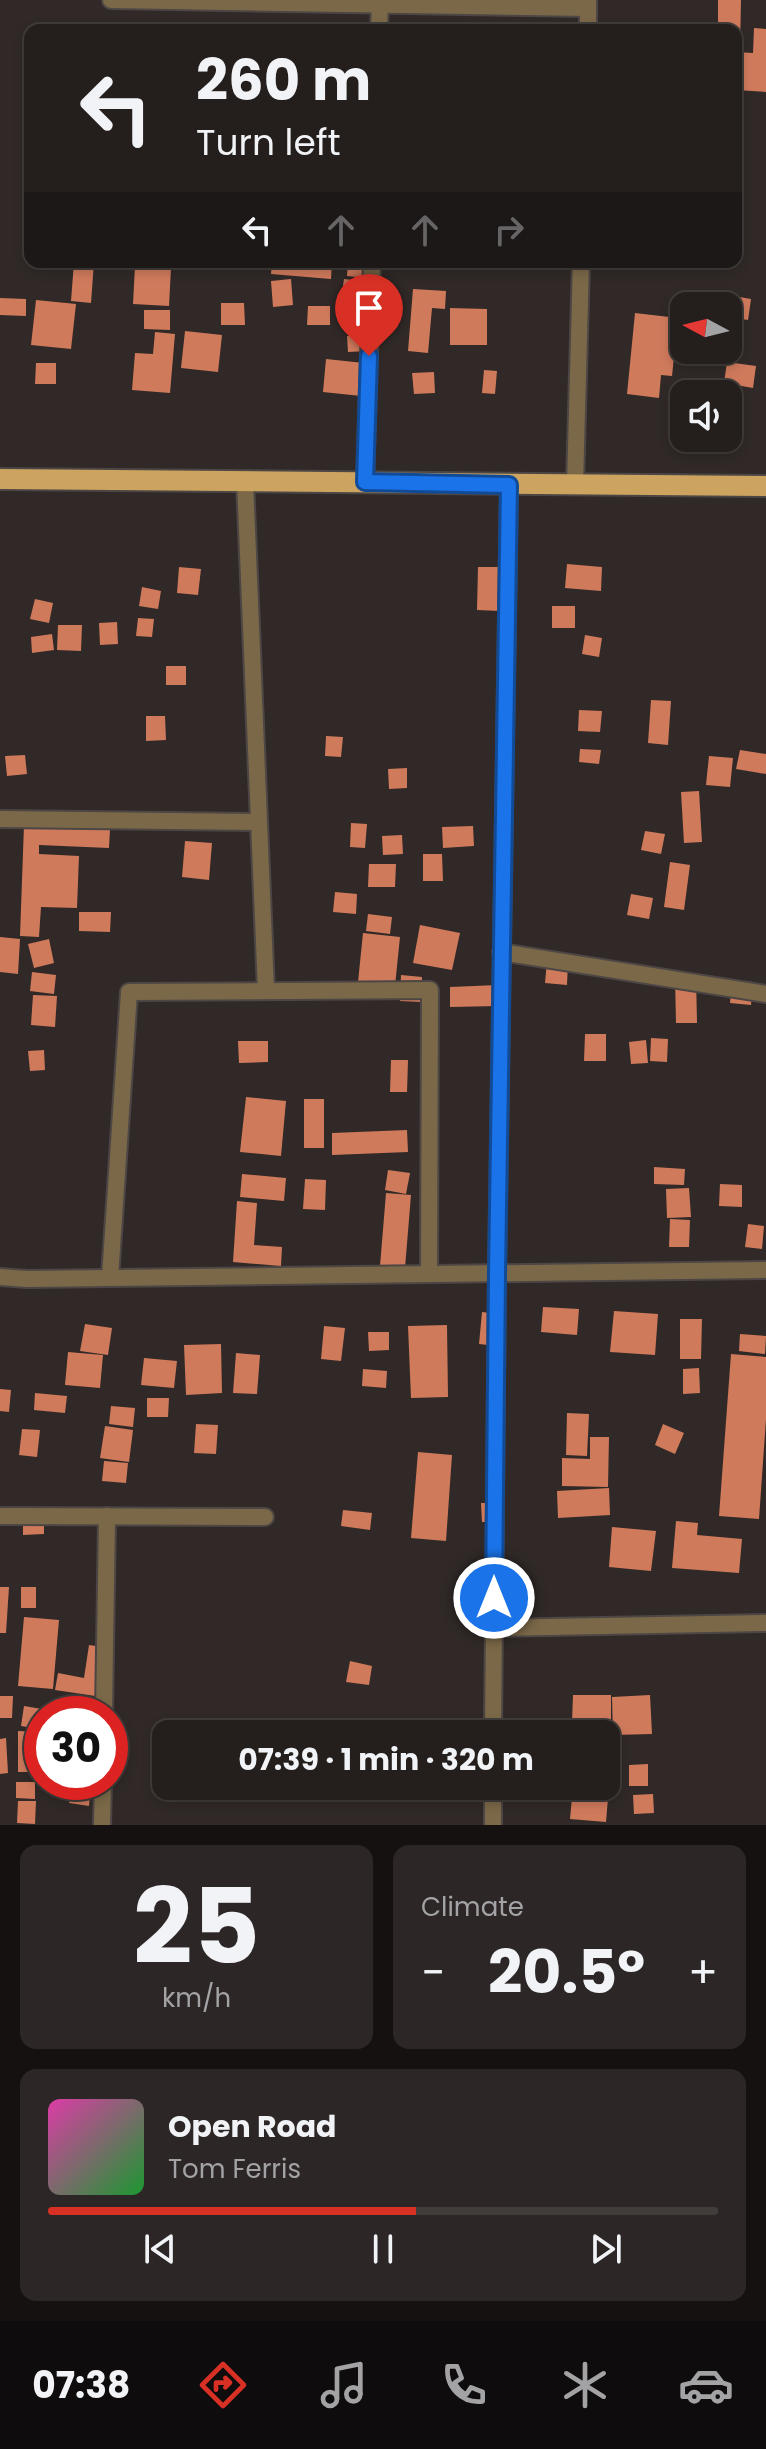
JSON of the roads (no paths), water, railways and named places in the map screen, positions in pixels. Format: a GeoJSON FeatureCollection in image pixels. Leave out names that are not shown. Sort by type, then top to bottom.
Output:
{"type":"FeatureCollection","features":[{"type":"Feature","properties":{"kind":"main road"},"geometry":{"type":"LineString","coordinates":[[0,479],[766,486]]}},
{"type":"Feature","properties":{"kind":"street"},"geometry":{"type":"LineString","coordinates":[[111,0],[588,4]]}},
{"type":"Feature","properties":{"kind":"street"},"geometry":{"type":"LineString","coordinates":[[379,24],[380,2]]}},
{"type":"Feature","properties":{"kind":"street"},"geometry":{"type":"LineString","coordinates":[[365,482],[372,268]]}},
{"type":"Feature","properties":{"kind":"street"},"geometry":{"type":"LineString","coordinates":[[575,485],[581,268]]}},
{"type":"Feature","properties":{"kind":"street"},"geometry":{"type":"LineString","coordinates":[[245,481],[266,991]]}},
{"type":"Feature","properties":{"kind":"street"},"geometry":{"type":"LineString","coordinates":[[493,1720],[509,485]]}},
{"type":"Feature","properties":{"kind":"street"},"geometry":{"type":"LineString","coordinates":[[0,819],[258,822]]}},
{"type":"Feature","properties":{"kind":"street"},"geometry":{"type":"LineString","coordinates":[[501,952],[766,994]]}},
{"type":"Feature","properties":{"kind":"street"},"geometry":{"type":"LineString","coordinates":[[110,1278],[129,992],[430,990],[429,1274]]}},
{"type":"Feature","properties":{"kind":"street"},"geometry":{"type":"LineString","coordinates":[[0,1277],[766,1270]]}},
{"type":"Feature","properties":{"kind":"street"},"geometry":{"type":"LineString","coordinates":[[0,1516],[265,1517]]}},
{"type":"Feature","properties":{"kind":"street"},"geometry":{"type":"LineString","coordinates":[[104,1696],[107,1516]]}},
{"type":"Feature","properties":{"kind":"street"},"geometry":{"type":"LineString","coordinates":[[494,1628],[766,1623]]}},
{"type":"Feature","properties":{"kind":"street"},"geometry":{"type":"LineString","coordinates":[[102,1825],[103,1800]]}},
{"type":"Feature","properties":{"kind":"street"},"geometry":{"type":"LineString","coordinates":[[493,1800],[493,1825]]}}]}
